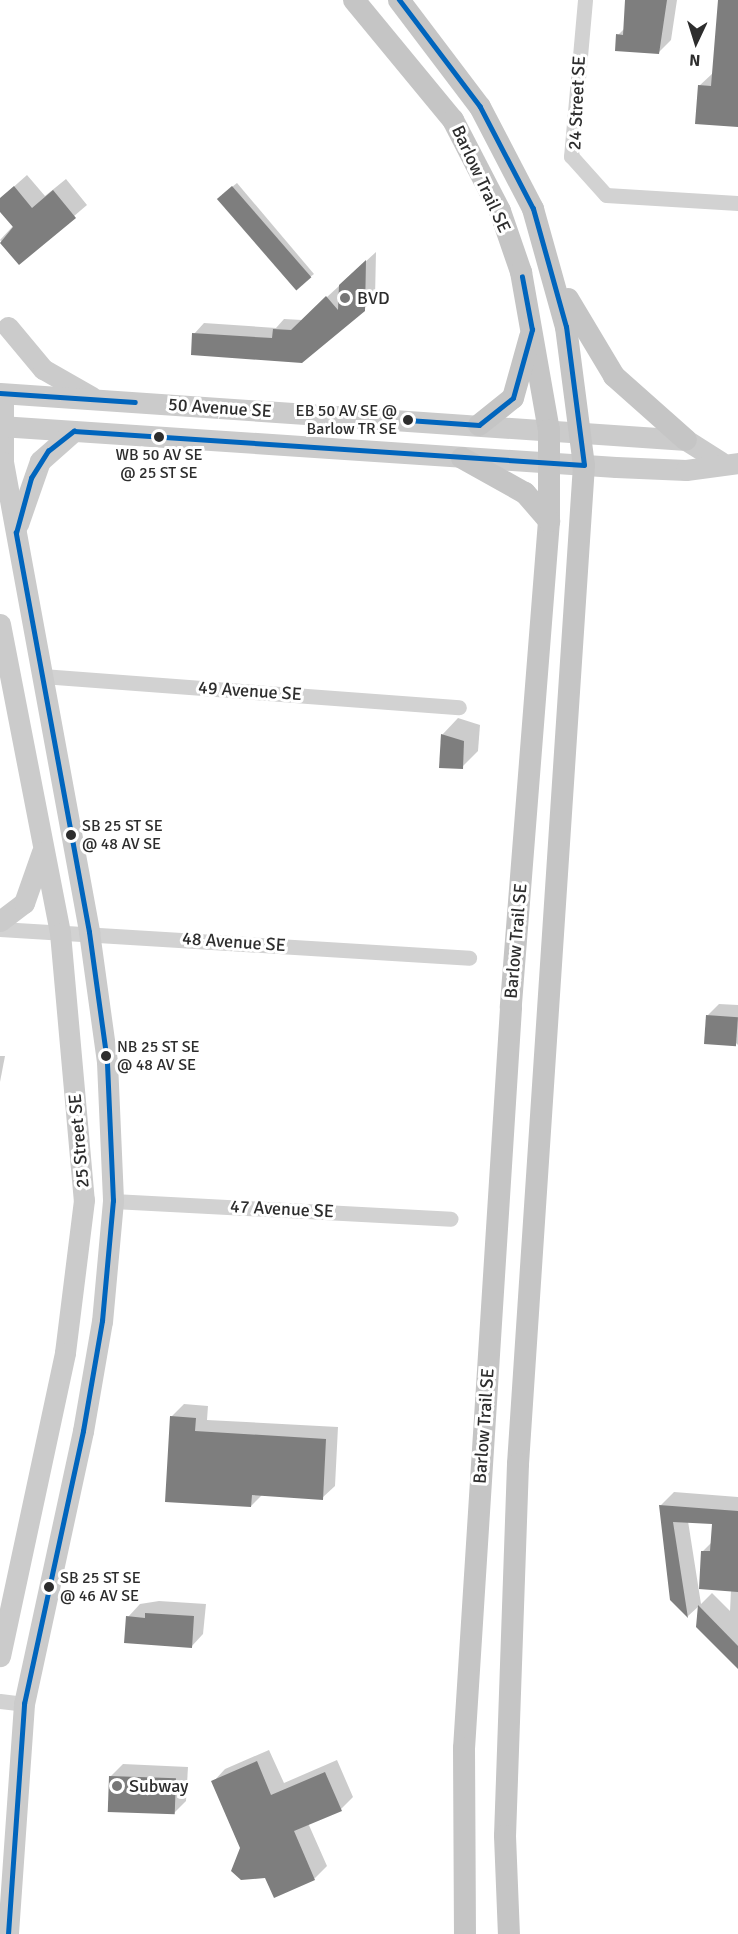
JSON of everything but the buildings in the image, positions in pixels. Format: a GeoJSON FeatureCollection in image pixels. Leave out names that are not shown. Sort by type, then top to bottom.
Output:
{"type":"FeatureCollection","features":[{"type":"Feature","properties":{"kind":"main road","name":"Barlow Trail SE"},"geometry":{"type":"LineString","coordinates":[[354,0],[453,120],[478,165],[521,272],[549,430],[551,463],[549,521],[511,1008],[464,1748],[465,1934]]}},
{"type":"Feature","properties":{"kind":"main road","name":"Barlow Trail SE"},"geometry":{"type":"LineString","coordinates":[[399,0],[436,43],[512,163],[554,274],[581,432],[584,465],[518,1464],[505,1836],[509,1934]]}},
{"type":"Feature","properties":{"kind":"main road"},"geometry":{"type":"LineString","coordinates":[[554,274],[614,376],[686,440]]}},
{"type":"Feature","properties":{"kind":"main road"},"geometry":{"type":"LineString","coordinates":[[479,425],[513,398],[532,330]]}},
{"type":"Feature","properties":{"kind":"main road"},"geometry":{"type":"LineString","coordinates":[[462,458],[518,488],[549,521]]}},
{"type":"Feature","properties":{"kind":"street","name":"24 Street SE"},"geometry":{"type":"LineString","coordinates":[[585,0],[571,156],[606,195],[738,203]]}},
{"type":"Feature","properties":{"kind":"street"},"geometry":{"type":"LineString","coordinates":[[8,327],[43,369],[98,400]]}},
{"type":"Feature","properties":{"kind":"street","name":"50 Avenue SE"},"geometry":{"type":"LineString","coordinates":[[2,394],[686,440],[729,463]]}},
{"type":"Feature","properties":{"kind":"street","name":"25 Street SE"},"geometry":{"type":"LineString","coordinates":[[2,394],[1,426],[16,533],[89,932],[107,1062],[113,1201],[92,1379],[24,1704],[8,1934]]}},
{"type":"Feature","properties":{"kind":"street","name":"50 Avenue SE"},"geometry":{"type":"LineString","coordinates":[[1,426],[584,465],[686,470],[729,463]]}},
{"type":"Feature","properties":{"kind":"street"},"geometry":{"type":"LineString","coordinates":[[16,533],[40,461],[74,430]]}},
{"type":"Feature","properties":{"kind":"street","name":"25 Street SE"},"geometry":{"type":"LineString","coordinates":[[0,624],[60,933],[84,1200],[60,1375],[15,1575],[0,1656]]}},
{"type":"Feature","properties":{"kind":"street","name":"49 Avenue SE"},"geometry":{"type":"LineString","coordinates":[[42,676],[459,707]]}},
{"type":"Feature","properties":{"kind":"street"},"geometry":{"type":"LineString","coordinates":[[0,921],[24,903],[44,846]]}},
{"type":"Feature","properties":{"kind":"street","name":"48 Avenue SE"},"geometry":{"type":"LineString","coordinates":[[0,929],[60,933],[89,932],[469,958]]}},
{"type":"Feature","properties":{"kind":"street","name":"47 Avenue SE"},"geometry":{"type":"LineString","coordinates":[[113,1201],[451,1219]]}},
{"type":"Feature","properties":{"kind":"street"},"geometry":{"type":"LineString","coordinates":[[60,1375],[92,1379]]}},
{"type":"Feature","properties":{"kind":"street"},"geometry":{"type":"LineString","coordinates":[[0,1599],[15,1575]]}},
{"type":"Feature","properties":{"kind":"street"},"geometry":{"type":"LineString","coordinates":[[0,1701],[24,1704]]}},
{"type":"Feature","properties":{"kind":"transit line"},"geometry":{"type":"LineString","coordinates":[[8,1934],[24,1704],[83,1431],[102,1321],[113,1201],[107,1062],[89,932],[16,533],[31,478],[48,451],[74,431],[584,465],[566,327],[533,209],[480,107],[399,0]]}},
{"type":"Feature","properties":{"kind":"transit line"},"geometry":{"type":"LineString","coordinates":[[408,420],[479,425],[513,398],[532,330],[522,277]]}},
{"type":"Feature","properties":{"kind":"transit line"},"geometry":{"type":"LineString","coordinates":[[0,393],[135,402]]}},
{"type":"Feature","properties":{"kind":"place","name":"BVD"},"geometry":{"type":"Point","coordinates":[345,298]}},
{"type":"Feature","properties":{"kind":"place","name":"EB 50 AV SE @ Barlow TR SE"},"geometry":{"type":"Point","coordinates":[408,420]}},
{"type":"Feature","properties":{"kind":"place","name":"WB 50 AV SE @ 25 ST SE"},"geometry":{"type":"Point","coordinates":[159,437]}},
{"type":"Feature","properties":{"kind":"place","name":"SB 25 ST SE @ 48 AV SE"},"geometry":{"type":"Point","coordinates":[71,835]}},
{"type":"Feature","properties":{"kind":"place","name":"NB 25 ST SE @ 48 AV SE"},"geometry":{"type":"Point","coordinates":[106,1056]}},
{"type":"Feature","properties":{"kind":"place","name":"SB 25 ST SE @ 46 AV SE"},"geometry":{"type":"Point","coordinates":[49,1587]}},
{"type":"Feature","properties":{"kind":"place","name":"Subway"},"geometry":{"type":"Point","coordinates":[117,1786]}}]}
